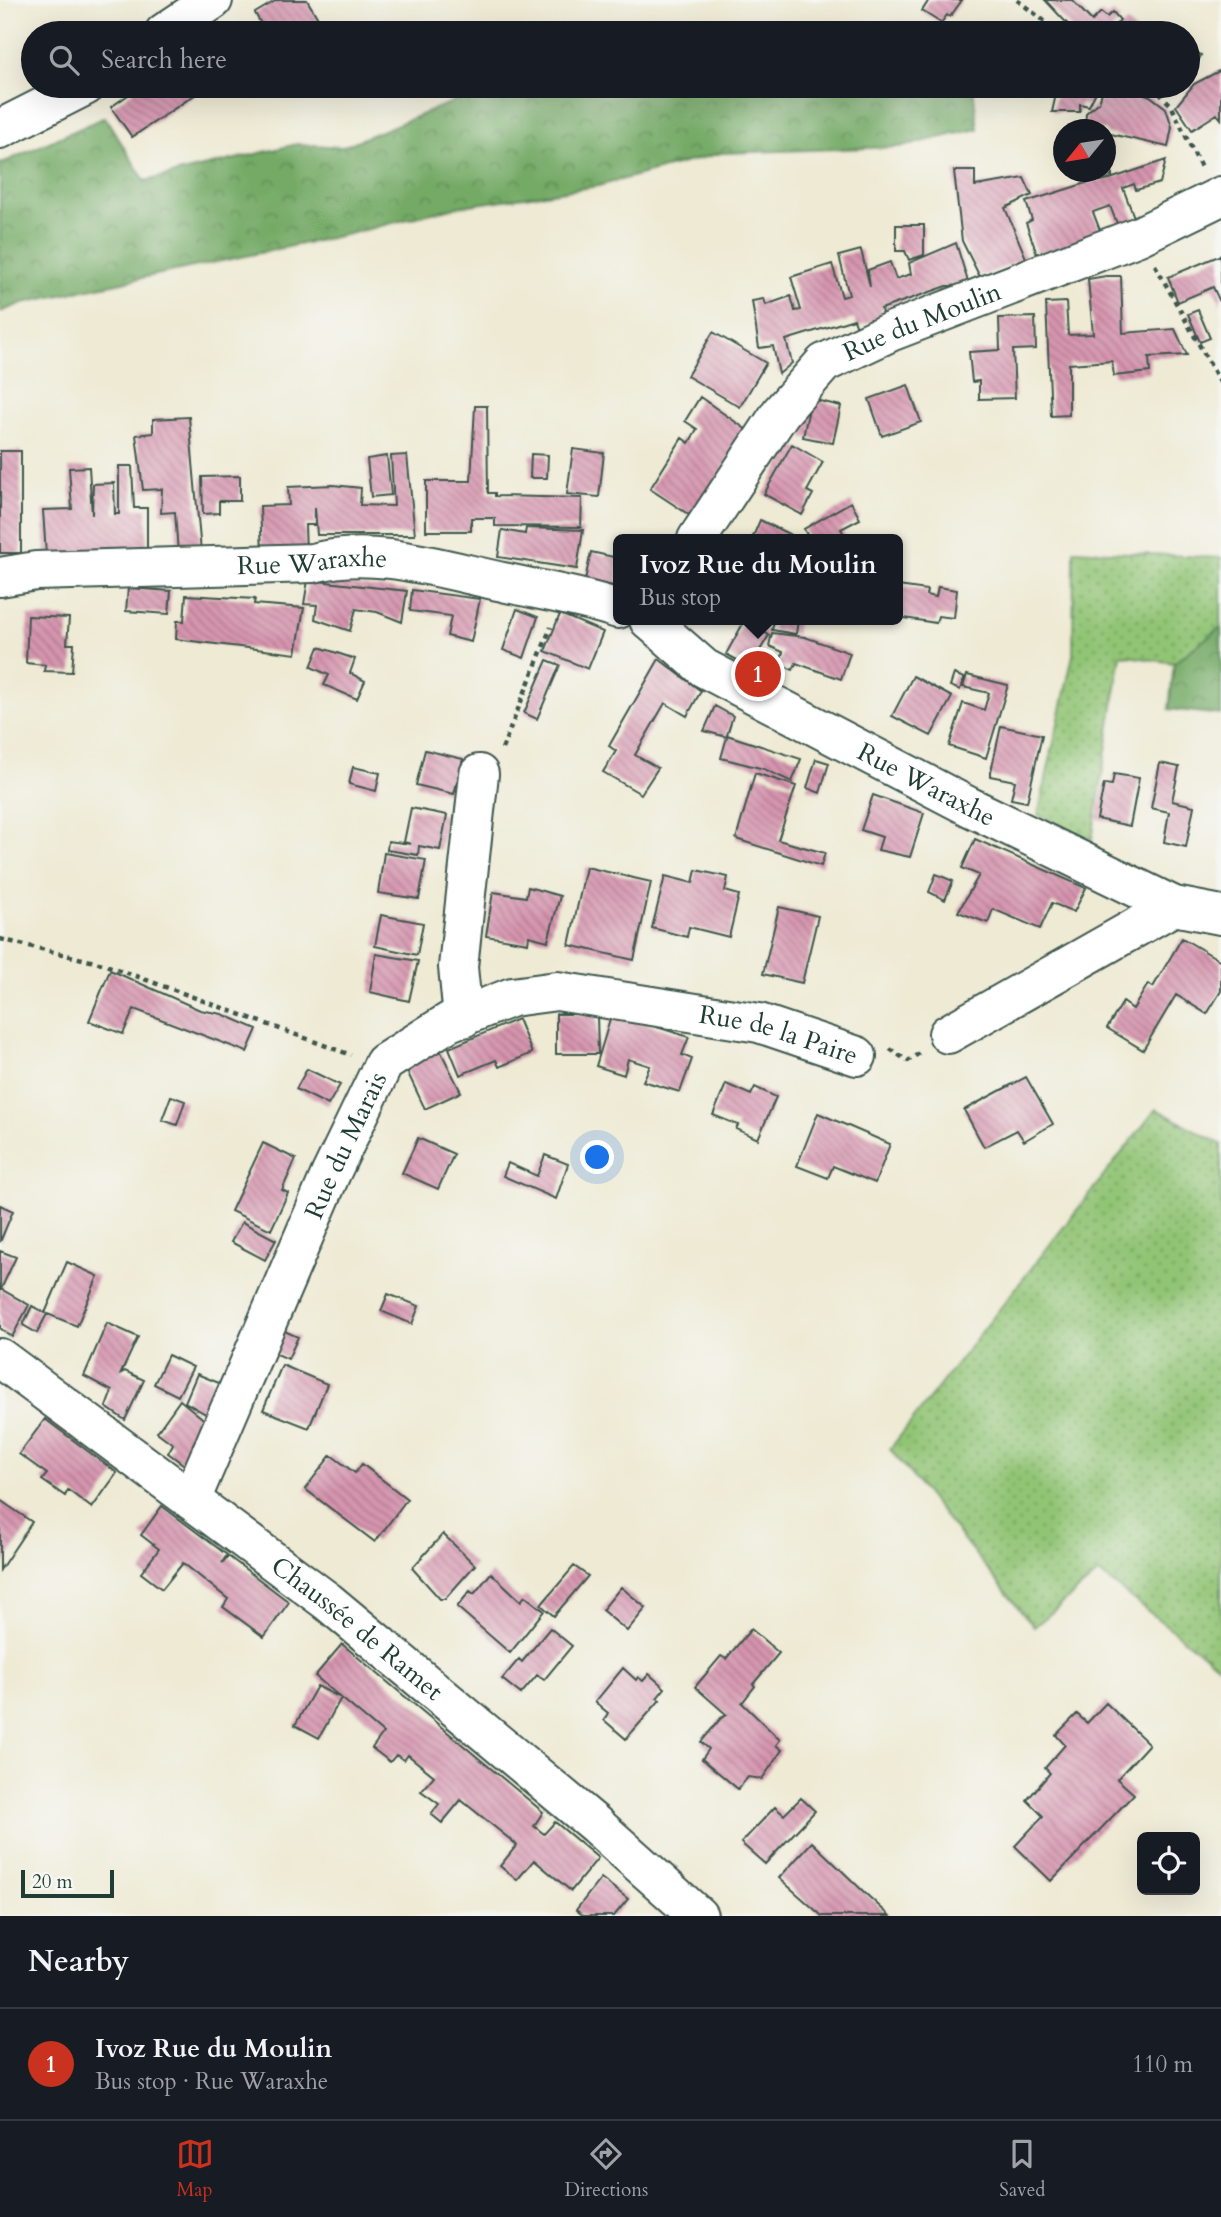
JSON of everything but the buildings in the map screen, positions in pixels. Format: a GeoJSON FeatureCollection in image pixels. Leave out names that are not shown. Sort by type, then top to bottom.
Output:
{"type":"FeatureCollection","features":[{"type":"Feature","properties":{"kind":"street"},"geometry":{"type":"LineString","coordinates":[[182,21],[214,0]]}},
{"type":"Feature","properties":{"kind":"street"},"geometry":{"type":"LineString","coordinates":[[0,129],[61,98]]}},
{"type":"Feature","properties":{"kind":"street","name":"Rue du Moulin"},"geometry":{"type":"LineString","coordinates":[[700,534],[781,412],[824,363],[890,332],[1139,236],[1219,198]]}},
{"type":"Feature","properties":{"kind":"street","name":"Rue Waraxhe"},"geometry":{"type":"LineString","coordinates":[[0,577],[36,571],[313,563],[337,556],[399,562],[562,593],[613,608]]}},
{"type":"Feature","properties":{"kind":"street","name":"Rue Waraxhe"},"geometry":{"type":"LineString","coordinates":[[655,625],[704,668],[970,807],[1174,906],[1221,915]]}},
{"type":"Feature","properties":{"kind":"street"},"geometry":{"type":"LineString","coordinates":[[463,1018],[458,967],[478,774]]}},
{"type":"Feature","properties":{"kind":"street"},"geometry":{"type":"LineString","coordinates":[[948,1034],[1174,906]]}},
{"type":"Feature","properties":{"kind":"street","name":"Rue de la Paire"},"geometry":{"type":"LineString","coordinates":[[463,1018],[512,997],[557,991],[759,1023],[857,1056]]}},
{"type":"Feature","properties":{"kind":"street","name":"Rue du Marais"},"geometry":{"type":"LineString","coordinates":[[191,1500],[331,1173],[382,1066],[449,1022],[463,1018]]}},
{"type":"Feature","properties":{"kind":"street","name":"Chaussée de Ramet"},"geometry":{"type":"LineString","coordinates":[[0,1358],[348,1618],[596,1825],[698,1916]]}},
{"type":"Feature","properties":{"kind":"path"},"geometry":{"type":"LineString","coordinates":[[1017,0],[1044,21]]}},
{"type":"Feature","properties":{"kind":"path"},"geometry":{"type":"LineString","coordinates":[[1164,98],[1171,105],[1219,198]]}},
{"type":"Feature","properties":{"kind":"path"},"geometry":{"type":"LineString","coordinates":[[1139,236],[1221,384]]}},
{"type":"Feature","properties":{"kind":"path"},"geometry":{"type":"LineString","coordinates":[[478,774],[491,767],[500,754],[562,593]]}},
{"type":"Feature","properties":{"kind":"path"},"geometry":{"type":"LineString","coordinates":[[0,939],[103,964],[382,1066]]}},
{"type":"Feature","properties":{"kind":"path","name":"Rue de la Paire"},"geometry":{"type":"LineString","coordinates":[[857,1056],[878,1041],[908,1061],[948,1034]]}},
{"type":"Feature","properties":{"kind":"green space"},"geometry":{"type":"Polygon","coordinates":[[[462,98],[974,98],[978,129],[899,147],[721,153],[598,186],[456,207],[349,234],[23,303],[0,312],[0,164],[105,117],[145,181],[297,144],[342,147],[462,98]]]}},
{"type":"Feature","properties":{"kind":"green space"},"geometry":{"type":"Polygon","coordinates":[[[1074,550],[1221,558],[1221,627],[1174,663],[1121,655],[1092,840],[1038,815],[1073,655],[1074,550]]]}},
{"type":"Feature","properties":{"kind":"green space"},"geometry":{"type":"Polygon","coordinates":[[[1221,627],[1221,715],[1169,709],[1174,663],[1221,627]]]}},
{"type":"Feature","properties":{"kind":"green space"},"geometry":{"type":"Polygon","coordinates":[[[1156,1109],[1221,1144],[1221,1668],[1099,1573],[1034,1627],[890,1449],[1156,1109]]]}},
{"type":"Feature","properties":{"kind":"place","name":"Ivoz Rue du Moulin"},"geometry":{"type":"Point","coordinates":[758,674]}}]}
